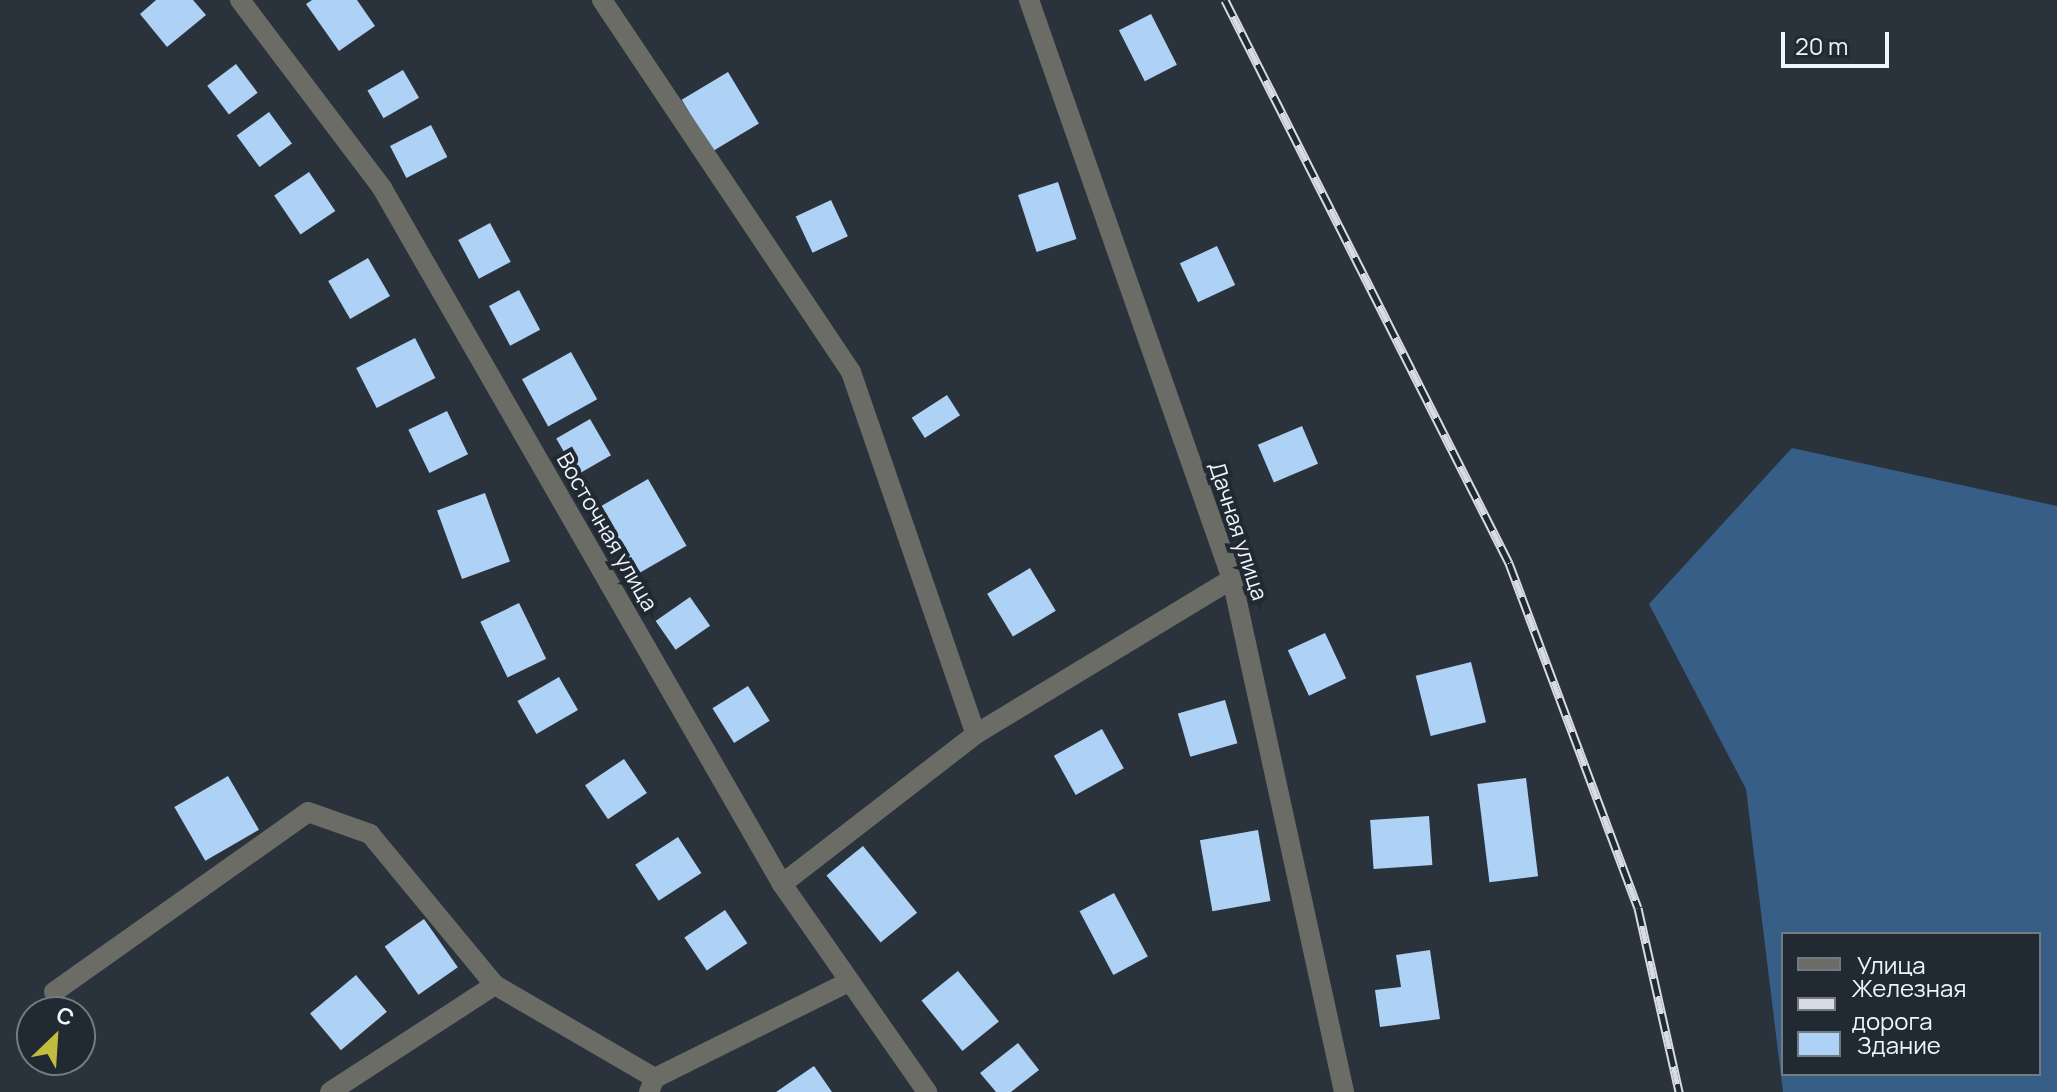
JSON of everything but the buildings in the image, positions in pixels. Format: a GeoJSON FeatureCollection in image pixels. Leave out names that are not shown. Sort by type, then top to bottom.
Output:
{"type":"FeatureCollection","features":[{"type":"Feature","properties":{"kind":"street","name":"Восточная улица"},"geometry":{"type":"LineString","coordinates":[[240,0],[382,188],[782,884],[927,1092]]}},
{"type":"Feature","properties":{"kind":"street"},"geometry":{"type":"LineString","coordinates":[[602,0],[851,372],[976,734]]}},
{"type":"Feature","properties":{"kind":"street","name":"Дачная улица"},"geometry":{"type":"LineString","coordinates":[[1029,0],[1232,579],[1344,1092]]}},
{"type":"Feature","properties":{"kind":"street"},"geometry":{"type":"LineString","coordinates":[[782,884],[976,734],[1232,579]]}},
{"type":"Feature","properties":{"kind":"street"},"geometry":{"type":"LineString","coordinates":[[54,992],[308,812],[370,834],[495,985],[652,1085],[848,982]]}},
{"type":"Feature","properties":{"kind":"street"},"geometry":{"type":"LineString","coordinates":[[330,1092],[495,985]]}},
{"type":"Feature","properties":{"kind":"shaded area"},"geometry":{"type":"Polygon","coordinates":[[[1792,448],[2057,506],[2057,1092],[1783,1092],[1781,1076],[2041,1076],[2041,932],[1781,932],[1781,1076],[1746,789],[1649,604],[1792,448]]]}},
{"type":"Feature","properties":{"kind":"railway"},"geometry":{"type":"LineString","coordinates":[[1225,0],[1509,563],[1638,908],[1679,1092]]}}]}
